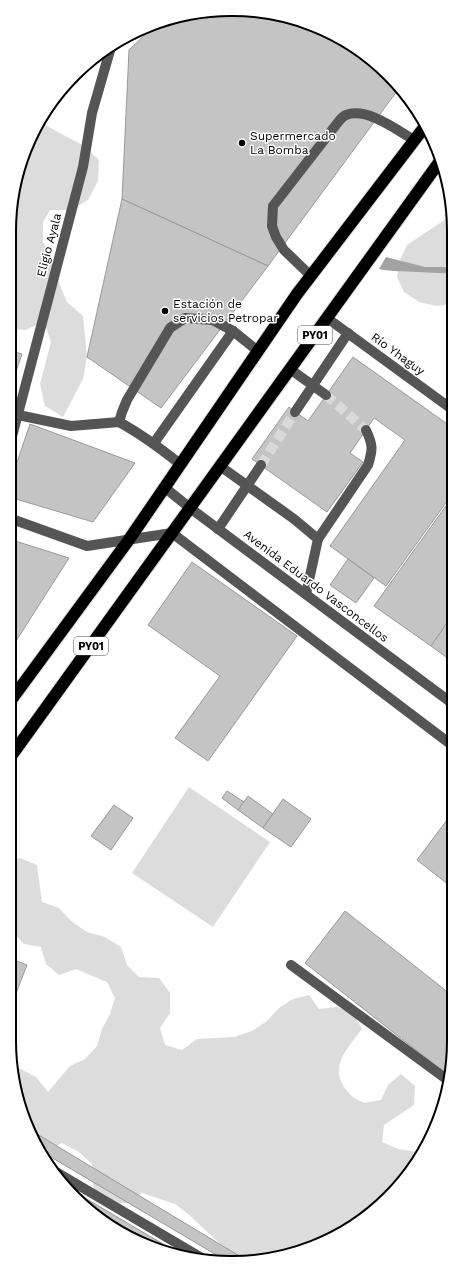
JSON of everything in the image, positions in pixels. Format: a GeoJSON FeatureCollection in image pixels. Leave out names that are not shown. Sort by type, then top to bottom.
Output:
{"type":"FeatureCollection","features":[{"type":"Feature","properties":{"kind":"highway","name":"PY01"},"geometry":{"type":"LineString","coordinates":[[16,693],[128,540],[311,276],[422,130]]}},
{"type":"Feature","properties":{"kind":"highway","name":"PY01"},"geometry":{"type":"LineString","coordinates":[[16,749],[437,165]]}},
{"type":"Feature","properties":{"kind":"street","name":"Eligio Ayala"},"geometry":{"type":"LineString","coordinates":[[16,422],[84,166],[92,113],[109,54]]}},
{"type":"Feature","properties":{"kind":"street"},"geometry":{"type":"LineString","coordinates":[[311,276],[284,250],[276,237],[272,226],[273,206],[339,120],[345,115],[357,113],[370,115],[414,140]]}},
{"type":"Feature","properties":{"kind":"street"},"geometry":{"type":"LineString","coordinates":[[119,422],[127,400],[170,328],[185,318],[213,320],[233,331],[258,351]]}},
{"type":"Feature","properties":{"kind":"street","name":"Río Yhaguy"},"geometry":{"type":"LineString","coordinates":[[327,318],[447,406]]}},
{"type":"Feature","properties":{"kind":"street"},"geometry":{"type":"LineString","coordinates":[[154,443],[233,331]]}},
{"type":"Feature","properties":{"kind":"street"},"geometry":{"type":"LineString","coordinates":[[295,412],[348,333]]}},
{"type":"Feature","properties":{"kind":"street"},"geometry":{"type":"LineString","coordinates":[[290,369],[326,396]]}},
{"type":"Feature","properties":{"kind":"street"},"geometry":{"type":"LineString","coordinates":[[18,415],[71,426],[119,422],[154,443],[180,464]]}},
{"type":"Feature","properties":{"kind":"street"},"geometry":{"type":"LineString","coordinates":[[306,594],[318,539],[368,465],[373,444],[366,430]]}},
{"type":"Feature","properties":{"kind":"street"},"geometry":{"type":"LineString","coordinates":[[218,529],[261,465]]}},
{"type":"Feature","properties":{"kind":"street"},"geometry":{"type":"LineString","coordinates":[[220,466],[294,519],[318,539]]}},
{"type":"Feature","properties":{"kind":"street","name":"Avenida Eduardo Vasconcellos"},"geometry":{"type":"LineString","coordinates":[[164,487],[447,700]]}},
{"type":"Feature","properties":{"kind":"street"},"geometry":{"type":"LineString","coordinates":[[16,520],[88,546],[172,533],[447,741]]}},
{"type":"Feature","properties":{"kind":"street"},"geometry":{"type":"LineString","coordinates":[[291,965],[444,1077]]}},
{"type":"Feature","properties":{"kind":"street"},"geometry":{"type":"LineString","coordinates":[[65,1177],[194,1253]]}},
{"type":"Feature","properties":{"kind":"shaded area"},"geometry":{"type":"Polygon","coordinates":[[[45,124],[84,146],[99,160],[98,181],[88,200],[71,210],[50,210],[43,222],[43,242],[56,263],[59,283],[67,302],[83,316],[87,357],[83,379],[63,417],[45,406],[40,384],[51,342],[44,322],[25,330],[16,329],[16,217],[20,189],[27,162],[38,136],[45,124]]]}},
{"type":"Feature","properties":{"kind":"shaded area"},"geometry":{"type":"Polygon","coordinates":[[[447,218],[447,305],[437,306],[419,302],[404,292],[397,277],[400,260],[407,245],[447,218]]]}},
{"type":"Feature","properties":{"kind":"shaded area"},"geometry":{"type":"Polygon","coordinates":[[[386,257],[425,267],[447,267],[447,273],[393,271],[379,269],[386,257]]]}},
{"type":"Feature","properties":{"kind":"shaded area"},"geometry":{"type":"Polygon","coordinates":[[[189,787],[270,842],[213,927],[132,873],[189,787]]]}},
{"type":"Feature","properties":{"kind":"shaded area"},"geometry":{"type":"Polygon","coordinates":[[[20,858],[37,865],[42,902],[59,908],[71,921],[87,932],[105,937],[121,947],[127,965],[139,977],[159,978],[170,993],[170,1013],[160,1028],[165,1045],[182,1050],[197,1039],[234,1037],[252,1031],[267,1021],[279,1008],[293,999],[309,995],[319,1009],[337,1007],[353,1013],[362,1029],[345,1051],[339,1067],[339,1075],[349,1094],[364,1103],[381,1100],[388,1085],[401,1074],[415,1086],[414,1105],[384,1125],[382,1142],[398,1149],[416,1152],[394,1183],[374,1203],[351,1220],[327,1234],[287,1249],[246,1256],[234,1256],[175,1204],[142,1193],[127,1203],[110,1204],[96,1195],[92,1181],[92,1164],[79,1152],[62,1143],[47,1151],[38,1136],[27,1110],[18,1067],[36,1077],[48,1092],[70,1066],[85,1059],[97,1046],[102,1029],[110,1014],[115,998],[107,982],[76,969],[59,975],[46,964],[41,947],[24,944],[16,935],[16,860],[20,858]]]}},
{"type":"Feature","properties":{"kind":"building","name":"Supermercado La Bomba"},"geometry":{"type":"Polygon","coordinates":[[[217,16],[246,16],[274,20],[314,32],[351,52],[374,69],[396,92],[268,266],[122,199],[129,50],[147,33],[162,27],[189,20],[217,16]]]}},
{"type":"Feature","properties":{"kind":"building","name":"Estación de servicios Petropar"},"geometry":{"type":"Polygon","coordinates":[[[122,199],[268,266],[161,408],[87,357],[122,199]]]}},
{"type":"Feature","properties":{"kind":"building"},"geometry":{"type":"Polygon","coordinates":[[[16,352],[22,354],[16,371],[16,352]]]}},
{"type":"Feature","properties":{"kind":"building"},"geometry":{"type":"Polygon","coordinates":[[[353,357],[447,424],[447,501],[386,586],[330,546],[405,440],[374,418],[350,453],[363,462],[327,512],[252,459],[289,407],[308,421],[353,357]]]}},
{"type":"Feature","properties":{"kind":"building"},"geometry":{"type":"Polygon","coordinates":[[[30,424],[135,463],[93,522],[16,499],[16,465],[30,424]]]}},
{"type":"Feature","properties":{"kind":"building"},"geometry":{"type":"Polygon","coordinates":[[[447,504],[447,623],[431,646],[374,606],[447,504]]]}},
{"type":"Feature","properties":{"kind":"building"},"geometry":{"type":"Polygon","coordinates":[[[16,541],[69,558],[16,641],[16,541]]]}},
{"type":"Feature","properties":{"kind":"building"},"geometry":{"type":"Polygon","coordinates":[[[348,559],[374,578],[356,603],[330,585],[348,559]]]}},
{"type":"Feature","properties":{"kind":"building"},"geometry":{"type":"Polygon","coordinates":[[[192,562],[297,636],[208,761],[175,738],[220,676],[148,625],[192,562]]]}},
{"type":"Feature","properties":{"kind":"building"},"geometry":{"type":"Polygon","coordinates":[[[447,623],[447,658],[431,646],[447,623]]]}},
{"type":"Feature","properties":{"kind":"building"},"geometry":{"type":"Polygon","coordinates":[[[227,791],[244,802],[238,810],[222,798],[227,791]]]}},
{"type":"Feature","properties":{"kind":"building"},"geometry":{"type":"Polygon","coordinates":[[[248,796],[273,814],[263,828],[238,810],[248,796]]]}},
{"type":"Feature","properties":{"kind":"building"},"geometry":{"type":"Polygon","coordinates":[[[283,799],[311,819],[291,847],[263,828],[283,799]]]}},
{"type":"Feature","properties":{"kind":"building"},"geometry":{"type":"Polygon","coordinates":[[[114,805],[133,818],[111,850],[91,836],[114,805]]]}},
{"type":"Feature","properties":{"kind":"building"},"geometry":{"type":"Polygon","coordinates":[[[447,820],[447,884],[417,860],[447,820]]]}},
{"type":"Feature","properties":{"kind":"building"},"geometry":{"type":"Polygon","coordinates":[[[345,911],[447,991],[447,1055],[445,1072],[305,963],[345,911]]]}},
{"type":"Feature","properties":{"kind":"building"},"geometry":{"type":"Polygon","coordinates":[[[16,961],[27,965],[16,993],[16,961]]]}},
{"type":"Feature","properties":{"kind":"building"},"geometry":{"type":"Polygon","coordinates":[[[37,1134],[239,1256],[218,1256],[50,1157],[37,1134]]]}},
{"type":"Feature","properties":{"kind":"building"},"geometry":{"type":"Polygon","coordinates":[[[82,1196],[167,1247],[136,1234],[112,1220],[82,1196]]]}},
{"type":"Feature","properties":{"kind":"tunnel"},"geometry":{"type":"LineString","coordinates":[[326,395],[366,430]]}},
{"type":"Feature","properties":{"kind":"tunnel"},"geometry":{"type":"LineString","coordinates":[[261,465],[295,412]]}},
{"type":"Feature","properties":{"kind":"place","name":"Supermercado La Bomba"},"geometry":{"type":"Point","coordinates":[242,143]}},
{"type":"Feature","properties":{"kind":"place","name":"Estación de servicios Petropar"},"geometry":{"type":"Point","coordinates":[165,311]}}]}
